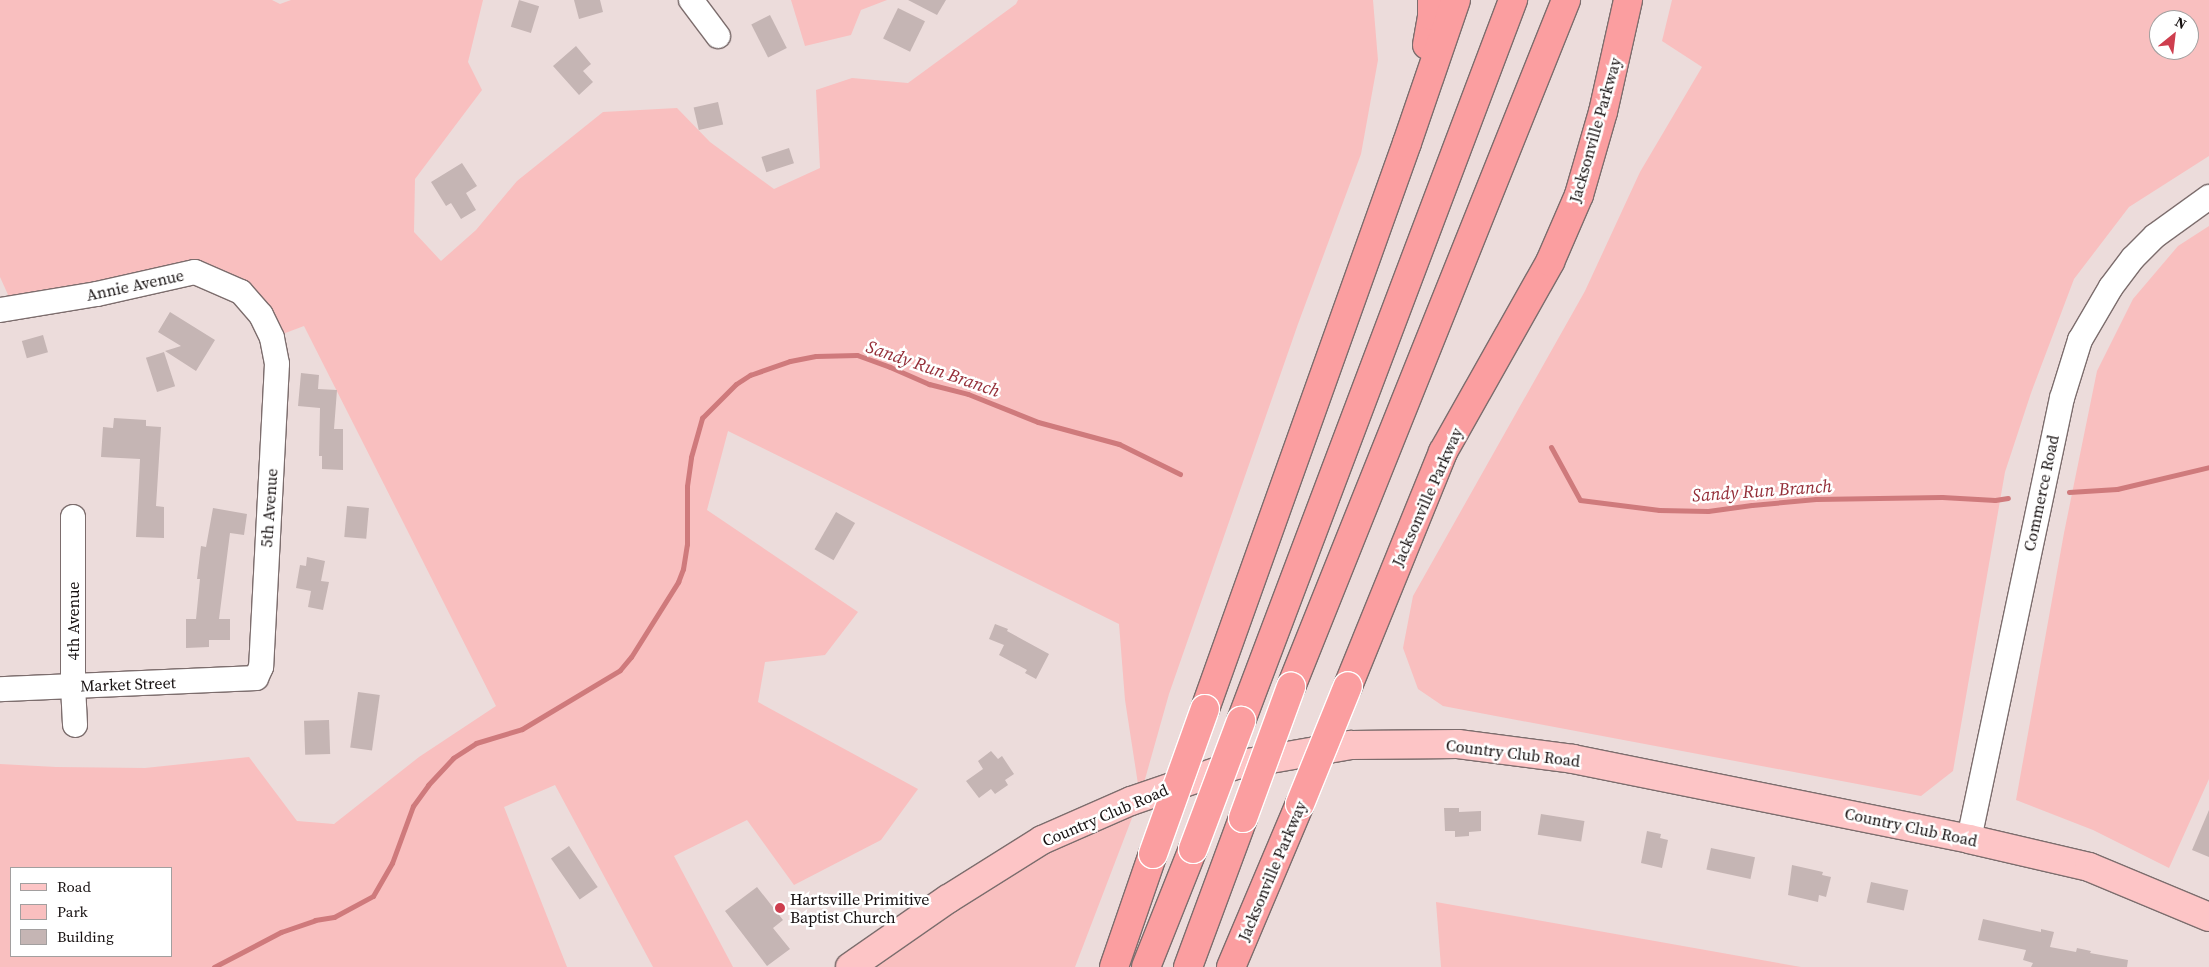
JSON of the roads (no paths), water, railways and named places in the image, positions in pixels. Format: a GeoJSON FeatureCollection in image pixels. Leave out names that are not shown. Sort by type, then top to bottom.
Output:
{"type":"FeatureCollection","features":[{"type":"Feature","properties":{"kind":"highway"},"geometry":{"type":"LineString","coordinates":[[1407,143],[1432,16],[1432,0]]}},
{"type":"Feature","properties":{"kind":"highway"},"geometry":{"type":"LineString","coordinates":[[1114,967],[1456,0]]}},
{"type":"Feature","properties":{"kind":"highway"},"geometry":{"type":"LineString","coordinates":[[1146,967],[1193,849],[1513,0]]}},
{"type":"Feature","properties":{"kind":"highway"},"geometry":{"type":"LineString","coordinates":[[1188,967],[1291,687],[1566,0]]}},
{"type":"Feature","properties":{"kind":"highway","name":"Jacksonville Parkway"},"geometry":{"type":"LineString","coordinates":[[1231,967],[1300,804],[1443,452],[1550,262],[1579,195],[1603,112],[1628,0]]}},
{"type":"Feature","properties":{"kind":"main road","name":"Country Club Road"},"geometry":{"type":"LineString","coordinates":[[850,967],[948,899],[1042,840],[1095,816],[1131,801],[1236,765],[1351,745],[1458,744],[1573,759],[1969,839],[2088,867],[2209,917]]}},
{"type":"Feature","properties":{"kind":"street"},"geometry":{"type":"LineString","coordinates":[[691,0],[718,36]]}},
{"type":"Feature","properties":{"kind":"street","name":"Commerce Road"},"geometry":{"type":"LineString","coordinates":[[1969,839],[2062,398],[2077,347],[2091,318],[2133,258],[2155,236],[2209,197]]}},
{"type":"Feature","properties":{"kind":"street","name":"Annie Avenue"},"geometry":{"type":"LineString","coordinates":[[0,310],[97,294],[195,272],[241,292],[261,315],[272,338]]}},
{"type":"Feature","properties":{"kind":"street","name":"5th Avenue"},"geometry":{"type":"LineString","coordinates":[[256,678],[261,667],[274,437],[277,364],[272,338]]}},
{"type":"Feature","properties":{"kind":"street","name":"4th Avenue"},"geometry":{"type":"LineString","coordinates":[[73,517],[73,686],[75,725]]}},
{"type":"Feature","properties":{"kind":"street","name":"Market Street"},"geometry":{"type":"LineString","coordinates":[[0,689],[256,678]]}},
{"type":"Feature","properties":{"kind":"waterway","name":"Sandy Run Branch"},"geometry":{"type":"LineString","coordinates":[[214,967],[281,932],[315,920],[334,917],[373,896],[392,863],[413,806],[428,785],[453,758],[476,743],[522,729],[620,670],[631,657],[678,582],[683,569],[687,544],[687,486],[691,457],[702,418],[736,384],[750,375],[790,361],[816,356],[857,355],[929,384],[968,394],[1038,422],[1119,444],[1180,474]]}},
{"type":"Feature","properties":{"kind":"waterway","name":"Sandy Run Branch"},"geometry":{"type":"LineString","coordinates":[[1551,447],[1580,500],[1659,510],[1708,511],[1816,499],[1942,497],[1995,500],[2008,498]]}},
{"type":"Feature","properties":{"kind":"waterway","name":"Sandy Run Branch"},"geometry":{"type":"LineString","coordinates":[[2069,492],[2117,489],[2209,467]]}},
{"type":"Feature","properties":{"kind":"place","name":"Hartsville Primitive Baptist Church"},"geometry":{"type":"Point","coordinates":[780,908]}}]}
